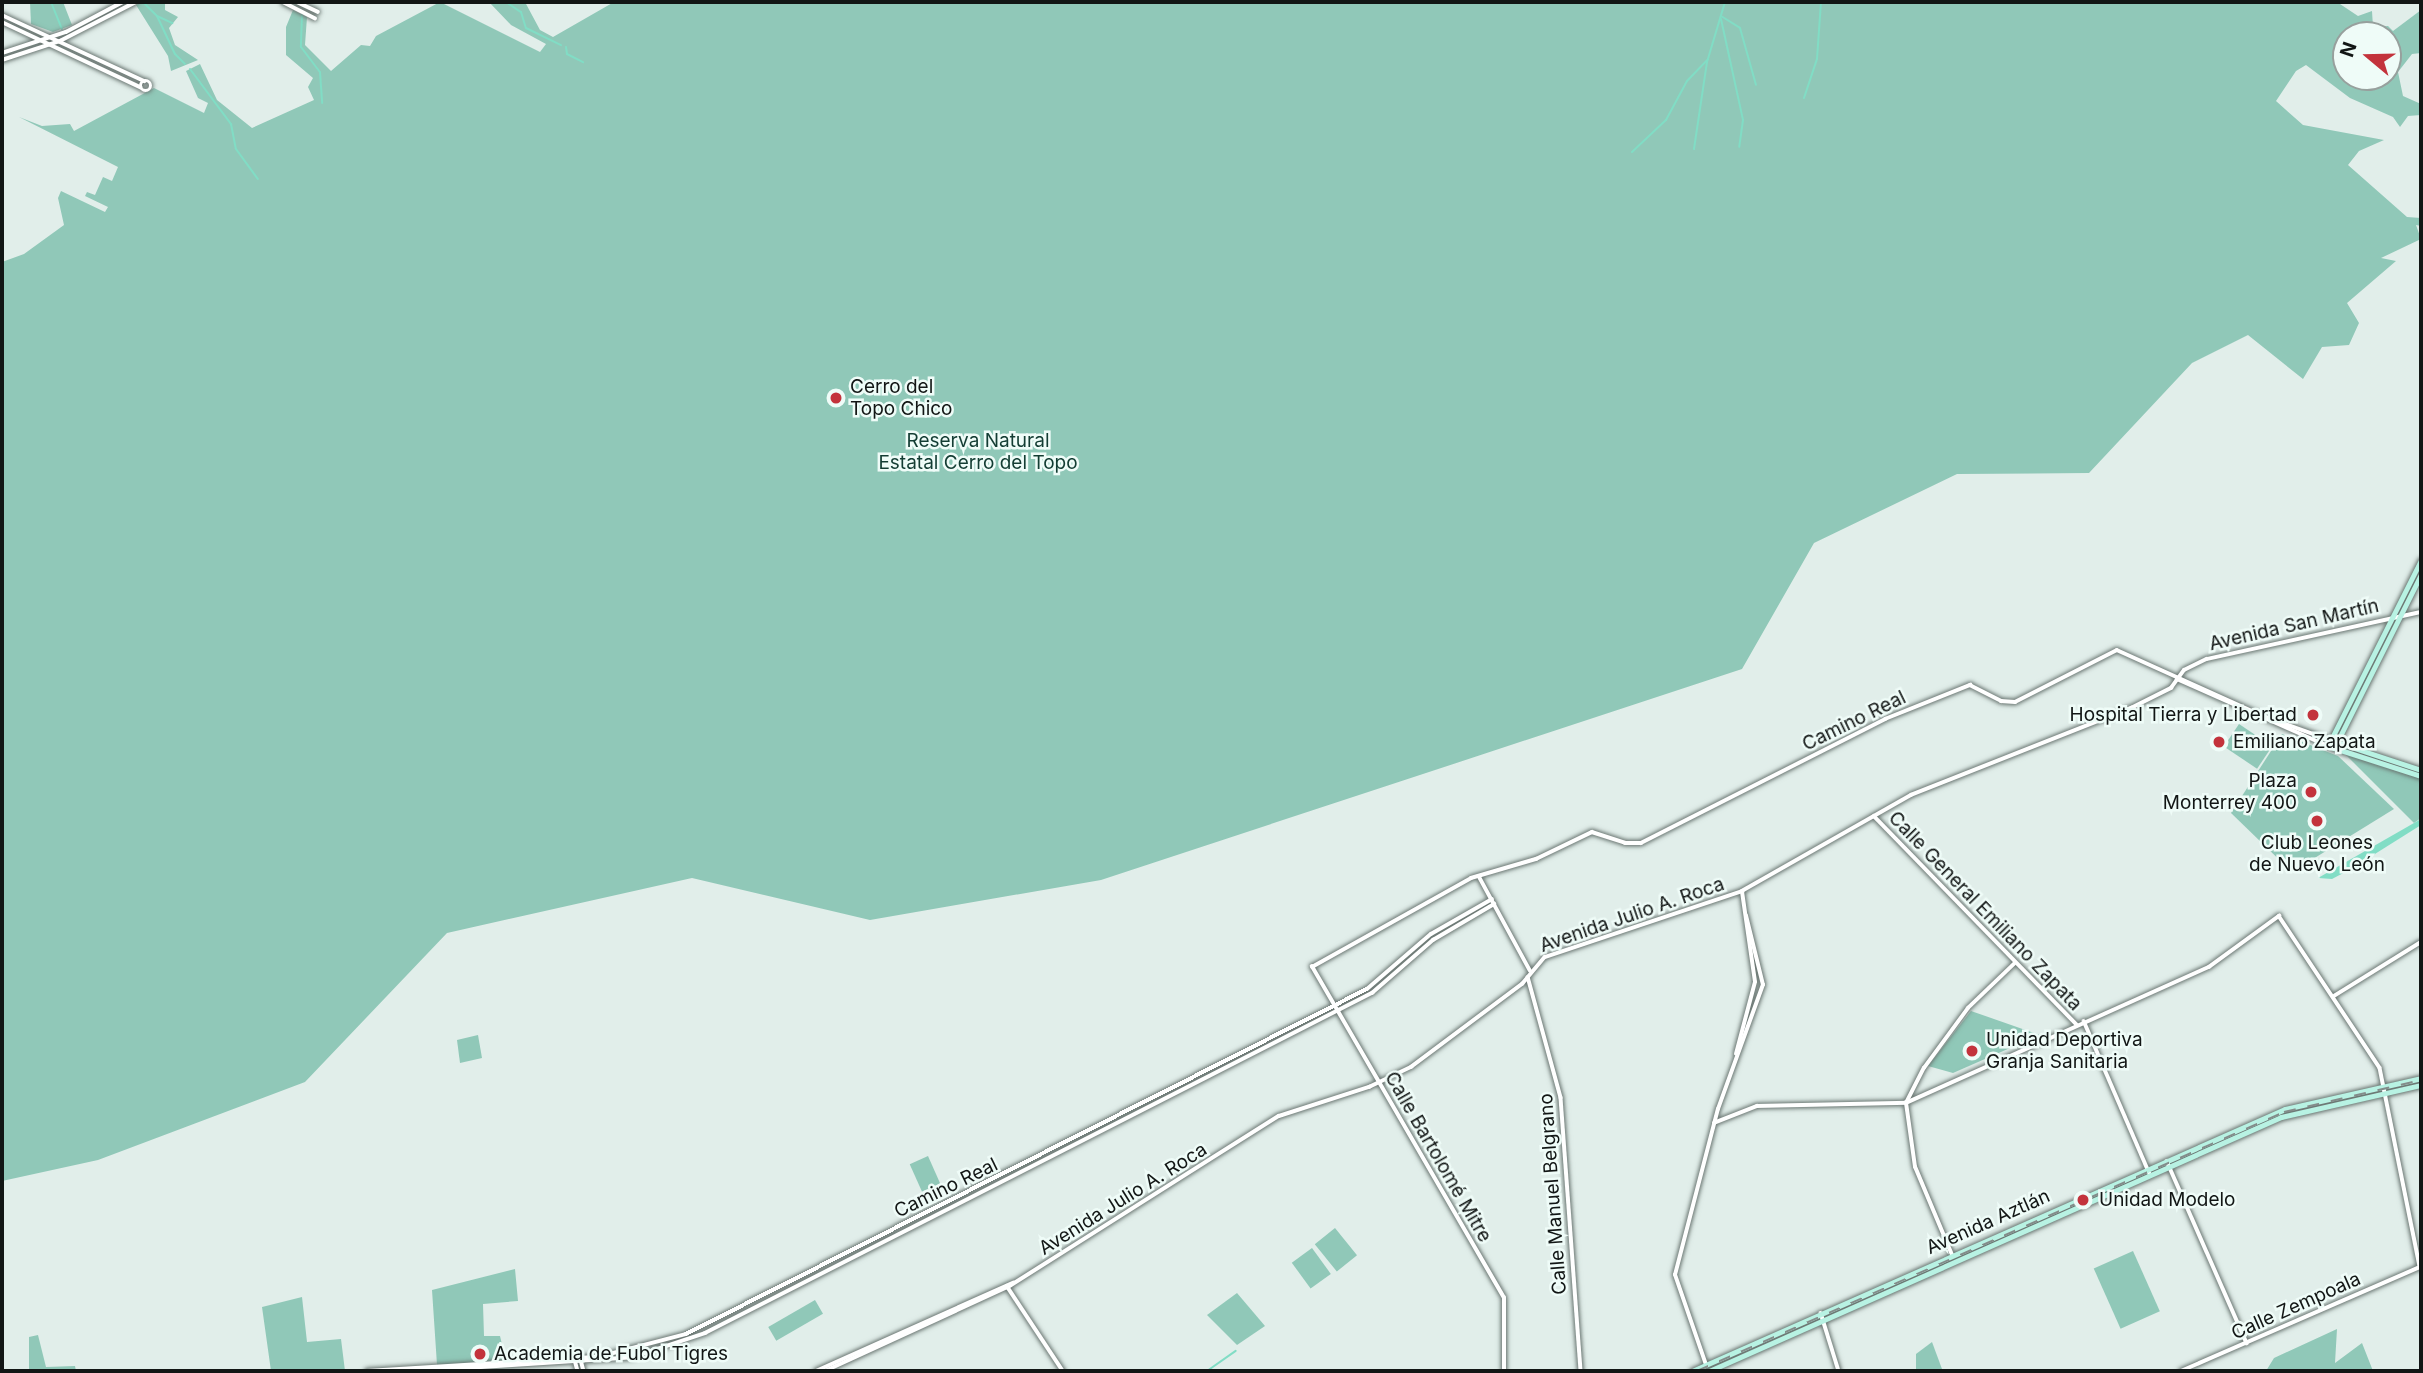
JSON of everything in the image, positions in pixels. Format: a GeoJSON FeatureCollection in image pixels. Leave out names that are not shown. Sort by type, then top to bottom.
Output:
{"type":"FeatureCollection","features":[{"type":"Feature","properties":{"kind":"main road"},"geometry":{"type":"LineString","coordinates":[[2332,744],[2421,560]]}},
{"type":"Feature","properties":{"kind":"main road"},"geometry":{"type":"LineString","coordinates":[[2332,744],[2421,574]]}},
{"type":"Feature","properties":{"kind":"main road"},"geometry":{"type":"LineString","coordinates":[[2332,744],[2421,773]]}},
{"type":"Feature","properties":{"kind":"main road","name":"Avenida Aztlán"},"geometry":{"type":"LineString","coordinates":[[2384,1089],[2421,1078]]}},
{"type":"Feature","properties":{"kind":"main road","name":"Avenida Aztlán"},"geometry":{"type":"LineString","coordinates":[[1822,1316],[2297,1105],[2421,1085]]}},
{"type":"Feature","properties":{"kind":"main road","name":"Avenida Aztlán"},"geometry":{"type":"LineString","coordinates":[[1692,1371],[1708,1368],[1952,1255],[2149,1172]]}},
{"type":"Feature","properties":{"kind":"street"},"geometry":{"type":"LineString","coordinates":[[123,2],[52,37],[2,53],[3,59],[60,41],[136,2]]}},
{"type":"Feature","properties":{"kind":"street"},"geometry":{"type":"LineString","coordinates":[[283,2],[315,18]]}},
{"type":"Feature","properties":{"kind":"street"},"geometry":{"type":"LineString","coordinates":[[297,2],[317,12]]}},
{"type":"Feature","properties":{"kind":"street"},"geometry":{"type":"LineString","coordinates":[[2,15],[149,81],[150,89],[140,87],[2,22]]}},
{"type":"Feature","properties":{"kind":"street"},"geometry":{"type":"LineString","coordinates":[[79,25],[82,31]]}},
{"type":"Feature","properties":{"kind":"street"},"geometry":{"type":"LineString","coordinates":[[39,40],[40,32]]}},
{"type":"Feature","properties":{"kind":"street"},"geometry":{"type":"LineString","coordinates":[[140,87],[144,81]]}},
{"type":"Feature","properties":{"kind":"street","name":"Avenida San Martín"},"geometry":{"type":"LineString","coordinates":[[2177,677],[2221,654],[2421,612]]}},
{"type":"Feature","properties":{"kind":"street","name":"Camino Real"},"geometry":{"type":"LineString","coordinates":[[1480,878],[1542,856],[1588,833],[1604,834],[1625,843],[1641,843],[1885,719],[1968,686],[2015,702],[2117,650],[2177,677]]}},
{"type":"Feature","properties":{"kind":"street"},"geometry":{"type":"LineString","coordinates":[[2177,677],[2332,744]]}},
{"type":"Feature","properties":{"kind":"street","name":"Avenida Julio A. Roca"},"geometry":{"type":"LineString","coordinates":[[825,1371],[1015,1282],[1279,1116],[1378,1083],[1435,1052],[1528,977],[1530,970],[1545,957],[1742,891],[1911,795],[2131,708],[2168,690],[2177,677]]}},
{"type":"Feature","properties":{"kind":"street","name":"Calle General Emiliano Zapata"},"geometry":{"type":"LineString","coordinates":[[1874,816],[2077,1025]]}},
{"type":"Feature","properties":{"kind":"street"},"geometry":{"type":"LineString","coordinates":[[1480,878],[1530,970]]}},
{"type":"Feature","properties":{"kind":"street","name":"Calle Bartolomé Mitre"},"geometry":{"type":"LineString","coordinates":[[1480,878],[1466,881],[1312,967],[1504,1297],[1504,1371]]}},
{"type":"Feature","properties":{"kind":"street"},"geometry":{"type":"LineString","coordinates":[[1708,1368],[1675,1275],[1714,1123],[1755,982],[1742,891]]}},
{"type":"Feature","properties":{"kind":"street","name":"Camino Real"},"geometry":{"type":"LineString","coordinates":[[367,1371],[581,1360],[631,1350],[703,1326],[1335,1009],[1367,989],[1437,930],[1493,902]]}},
{"type":"Feature","properties":{"kind":"street"},"geometry":{"type":"LineString","coordinates":[[1736,1054],[1763,985],[1746,916]]}},
{"type":"Feature","properties":{"kind":"street"},"geometry":{"type":"LineString","coordinates":[[1714,1123],[1758,1106],[1906,1103],[2220,961],[2279,916],[2378,1064],[2421,1267]]}},
{"type":"Feature","properties":{"kind":"street"},"geometry":{"type":"LineString","coordinates":[[2334,996],[2421,942]]}},
{"type":"Feature","properties":{"kind":"street"},"geometry":{"type":"LineString","coordinates":[[1952,1255],[1915,1167],[1906,1103],[1924,1068],[1968,1008],[2015,963]]}},
{"type":"Feature","properties":{"kind":"street","name":"Calle Manuel Belgrano"},"geometry":{"type":"LineString","coordinates":[[1528,977],[1561,1098],[1581,1371]]}},
{"type":"Feature","properties":{"kind":"street"},"geometry":{"type":"LineString","coordinates":[[2084,1021],[2149,1172]]}},
{"type":"Feature","properties":{"kind":"street"},"geometry":{"type":"LineString","coordinates":[[2168,1163],[2247,1343]]}},
{"type":"Feature","properties":{"kind":"street","name":"Calle Zempoala"},"geometry":{"type":"LineString","coordinates":[[2181,1371],[2421,1267]]}},
{"type":"Feature","properties":{"kind":"street"},"geometry":{"type":"LineString","coordinates":[[1007,1286],[1063,1371]]}},
{"type":"Feature","properties":{"kind":"street","name":"Avenida Julio A. Roca"},"geometry":{"type":"LineString","coordinates":[[816,1371],[1007,1286]]}},
{"type":"Feature","properties":{"kind":"street"},"geometry":{"type":"LineString","coordinates":[[1822,1316],[1839,1371]]}},
{"type":"Feature","properties":{"kind":"street"},"geometry":{"type":"LineString","coordinates":[[575,1360],[578,1371]]}},
{"type":"Feature","properties":{"kind":"street","name":"Camino Real"},"geometry":{"type":"LineString","coordinates":[[419,1371],[575,1360]]}},
{"type":"Feature","properties":{"kind":"street"},"geometry":{"type":"LineString","coordinates":[[581,1360],[584,1371]]}},
{"type":"Feature","properties":{"kind":"green space"},"geometry":{"type":"Polygon","coordinates":[[[30,2],[63,2],[72,25],[53,32],[31,24],[30,2]]]}},
{"type":"Feature","properties":{"kind":"green space"},"geometry":{"type":"Polygon","coordinates":[[[142,2],[165,2],[165,10],[178,17],[169,28],[175,45],[198,60],[171,71],[168,56],[136,5],[142,2]]]}},
{"type":"Feature","properties":{"kind":"green space","name":"Reserva Natural Estatal Cerro del Topo"},"geometry":{"type":"Polygon","coordinates":[[[440,2],[540,52],[546,44],[511,25],[489,2],[525,2],[540,30],[553,37],[614,2],[2337,2],[2358,16],[2372,11],[2373,21],[2332,21],[2332,84],[2306,65],[2296,71],[2276,101],[2303,125],[2384,140],[2359,151],[2348,165],[2407,217],[2421,218],[2421,226],[2416,225],[2421,239],[2381,258],[2396,261],[2347,303],[2359,323],[2349,345],[2322,347],[2303,379],[2248,335],[2192,363],[2089,473],[1957,474],[1814,543],[1742,669],[1101,880],[870,920],[692,878],[447,933],[305,1082],[98,1160],[2,1181],[2,262],[24,254],[64,225],[58,198],[61,191],[105,212],[108,207],[85,196],[87,192],[95,195],[103,177],[112,181],[118,167],[19,117],[42,126],[70,124],[74,131],[154,88],[204,113],[208,103],[198,98],[186,71],[200,64],[217,100],[252,128],[314,100],[308,87],[313,78],[286,55],[286,27],[293,10],[307,17],[305,45],[331,71],[361,45],[370,46],[376,36],[440,2]]]}},
{"type":"Feature","properties":{"kind":"green space","name":"Reserva Natural Estatal Cerro del Topo"},"geometry":{"type":"Polygon","coordinates":[[[2421,10],[2421,53],[2412,54],[2402,67],[2402,24],[2421,10]]]}},
{"type":"Feature","properties":{"kind":"green space","name":"Reserva Natural Estatal Cerro del Topo"},"geometry":{"type":"Polygon","coordinates":[[[2341,91],[2402,91],[2403,96],[2421,104],[2421,115],[2408,116],[2400,127],[2393,117],[2350,98],[2341,91]]]}},
{"type":"Feature","properties":{"kind":"green space"},"geometry":{"type":"Polygon","coordinates":[[[2239,724],[2272,746],[2257,769],[2224,746],[2239,724]]]}},
{"type":"Feature","properties":{"kind":"green space","name":"Plaza Monterrey 400"},"geometry":{"type":"Polygon","coordinates":[[[2282,734],[2338,756],[2394,809],[2292,872],[2231,813],[2282,734]]]}},
{"type":"Feature","properties":{"kind":"green space"},"geometry":{"type":"Polygon","coordinates":[[[2344,753],[2421,778],[2421,818],[2414,823],[2344,753]]]}},
{"type":"Feature","properties":{"kind":"green space","name":"Unidad Deportiva Granja Sanitaria"},"geometry":{"type":"Polygon","coordinates":[[[1971,1011],[2040,1035],[1953,1073],[1928,1066],[1971,1011]]]}},
{"type":"Feature","properties":{"kind":"green space"},"geometry":{"type":"Polygon","coordinates":[[[478,1035],[482,1058],[460,1063],[457,1040],[478,1035]]]}},
{"type":"Feature","properties":{"kind":"green space"},"geometry":{"type":"Polygon","coordinates":[[[928,1156],[940,1183],[922,1192],[910,1164],[928,1156]]]}},
{"type":"Feature","properties":{"kind":"green space"},"geometry":{"type":"Polygon","coordinates":[[[1335,1228],[1357,1255],[1337,1272],[1315,1244],[1335,1228]]]}},
{"type":"Feature","properties":{"kind":"green space"},"geometry":{"type":"Polygon","coordinates":[[[1312,1248],[1331,1274],[1311,1289],[1292,1263],[1312,1248]]]}},
{"type":"Feature","properties":{"kind":"green space"},"geometry":{"type":"Polygon","coordinates":[[[2133,1251],[2160,1311],[2121,1329],[2094,1268],[2133,1251]]]}},
{"type":"Feature","properties":{"kind":"green space"},"geometry":{"type":"Polygon","coordinates":[[[515,1269],[518,1301],[483,1304],[484,1336],[500,1336],[506,1361],[437,1365],[432,1290],[515,1269]]]}},
{"type":"Feature","properties":{"kind":"green space"},"geometry":{"type":"Polygon","coordinates":[[[1237,1293],[1265,1326],[1237,1345],[1207,1315],[1237,1293]]]}},
{"type":"Feature","properties":{"kind":"green space"},"geometry":{"type":"Polygon","coordinates":[[[302,1297],[307,1342],[341,1339],[345,1371],[271,1371],[262,1307],[302,1297]]]}},
{"type":"Feature","properties":{"kind":"green space"},"geometry":{"type":"Polygon","coordinates":[[[815,1300],[823,1314],[776,1341],[768,1327],[815,1300]]]}},
{"type":"Feature","properties":{"kind":"green space"},"geometry":{"type":"Polygon","coordinates":[[[2337,1329],[2335,1363],[2362,1343],[2373,1371],[2266,1371],[2274,1358],[2337,1329]]]}},
{"type":"Feature","properties":{"kind":"green space"},"geometry":{"type":"Polygon","coordinates":[[[38,1335],[46,1367],[75,1366],[76,1371],[29,1371],[29,1337],[38,1335]]]}},
{"type":"Feature","properties":{"kind":"green space"},"geometry":{"type":"Polygon","coordinates":[[[1932,1342],[1942,1369],[1916,1371],[1916,1354],[1932,1342]]]}},
{"type":"Feature","properties":{"kind":"shaded area"},"geometry":{"type":"Polygon","coordinates":[[[2421,819],[2421,825],[2351,869],[2332,879],[2318,878],[2421,819]]]}},
{"type":"Feature","properties":{"kind":"waterway"},"geometry":{"type":"LineString","coordinates":[[51,2],[62,29]]}},
{"type":"Feature","properties":{"kind":"waterway"},"geometry":{"type":"LineString","coordinates":[[506,2],[521,12],[526,28],[561,45]]}},
{"type":"Feature","properties":{"kind":"waterway"},"geometry":{"type":"LineString","coordinates":[[1694,149],[1707,62],[1725,2]]}},
{"type":"Feature","properties":{"kind":"waterway"},"geometry":{"type":"LineString","coordinates":[[1804,98],[1817,59],[1821,2]]}},
{"type":"Feature","properties":{"kind":"waterway"},"geometry":{"type":"LineString","coordinates":[[144,3],[157,16],[175,54],[185,64]]}},
{"type":"Feature","properties":{"kind":"waterway"},"geometry":{"type":"LineString","coordinates":[[302,14],[301,47],[320,72],[322,103]]}},
{"type":"Feature","properties":{"kind":"waterway"},"geometry":{"type":"LineString","coordinates":[[157,16],[172,23]]}},
{"type":"Feature","properties":{"kind":"waterway"},"geometry":{"type":"LineString","coordinates":[[1721,16],[1740,28],[1756,85]]}},
{"type":"Feature","properties":{"kind":"waterway"},"geometry":{"type":"LineString","coordinates":[[1721,19],[1743,120],[1739,147]]}},
{"type":"Feature","properties":{"kind":"waterway"},"geometry":{"type":"LineString","coordinates":[[566,47],[567,54],[583,62]]}},
{"type":"Feature","properties":{"kind":"waterway"},"geometry":{"type":"LineString","coordinates":[[1632,152],[1666,120],[1687,81],[1708,59]]}},
{"type":"Feature","properties":{"kind":"waterway"},"geometry":{"type":"LineString","coordinates":[[190,69],[231,124],[236,149],[258,179]]}},
{"type":"Feature","properties":{"kind":"waterway"},"geometry":{"type":"LineString","coordinates":[[1207,1371],[1236,1351]]}},
{"type":"Feature","properties":{"kind":"railway"},"geometry":{"type":"LineString","coordinates":[[1697,1371],[2284,1112],[2421,1080]]}},
{"type":"Feature","properties":{"kind":"place","name":"Cerro del Topo Chico"},"geometry":{"type":"Point","coordinates":[836,398]}},
{"type":"Feature","properties":{"kind":"place","name":"Hospital Tierra y Libertad"},"geometry":{"type":"Point","coordinates":[2313,715]}},
{"type":"Feature","properties":{"kind":"place","name":"Emiliano Zapata"},"geometry":{"type":"Point","coordinates":[2219,742]}},
{"type":"Feature","properties":{"kind":"place","name":"Plaza Monterrey 400"},"geometry":{"type":"Point","coordinates":[2311,792]}},
{"type":"Feature","properties":{"kind":"place","name":"Club Leones de Nuevo León"},"geometry":{"type":"Point","coordinates":[2317,821]}},
{"type":"Feature","properties":{"kind":"place","name":"Unidad Deportiva Granja Sanitaria"},"geometry":{"type":"Point","coordinates":[1972,1051]}},
{"type":"Feature","properties":{"kind":"place","name":"Unidad Modelo"},"geometry":{"type":"Point","coordinates":[2083,1200]}},
{"type":"Feature","properties":{"kind":"place","name":"Academia de Fubol Tigres"},"geometry":{"type":"Point","coordinates":[480,1354]}}]}
